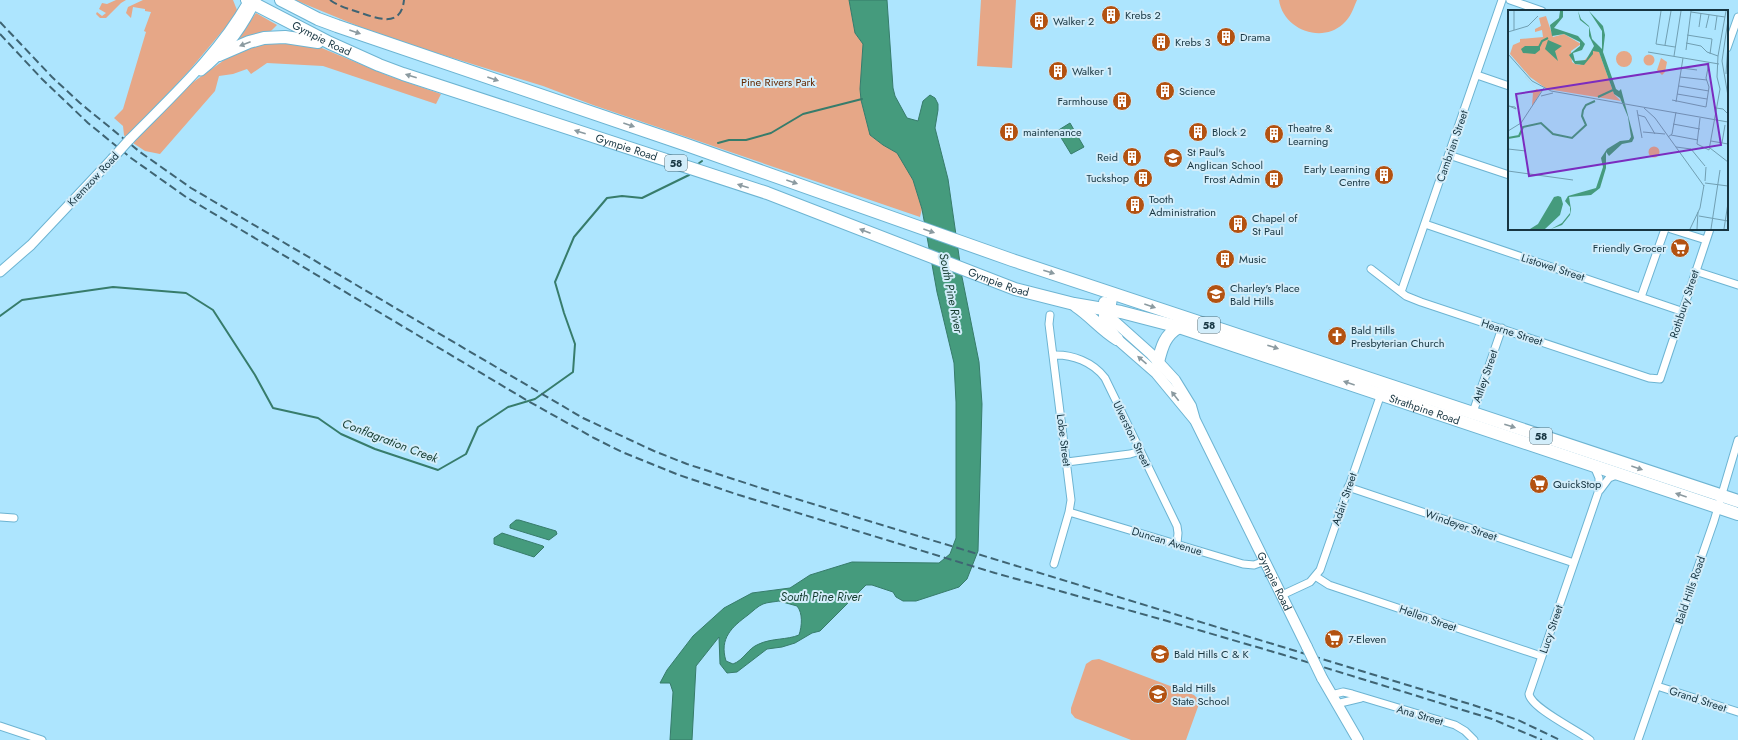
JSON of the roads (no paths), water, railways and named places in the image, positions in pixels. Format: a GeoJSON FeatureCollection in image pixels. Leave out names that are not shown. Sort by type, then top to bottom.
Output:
{"type":"FeatureCollection","features":[{"type":"Feature","properties":{"kind":"highway","name":"Gympie Road"},"geometry":{"type":"LineString","coordinates":[[280,0],[318,19],[337,26],[691,146],[892,218],[1110,292]]}},
{"type":"Feature","properties":{"kind":"highway","name":"Gympie Road"},"geometry":{"type":"LineString","coordinates":[[251,1],[330,43],[397,72],[767,193],[1004,285],[1074,304],[1106,310]]}},
{"type":"Feature","properties":{"kind":"highway"},"geometry":{"type":"LineString","coordinates":[[219,55],[249,42],[273,37],[298,37],[330,43]]}},
{"type":"Feature","properties":{"kind":"highway","name":"Strathpine Road"},"geometry":{"type":"LineString","coordinates":[[1110,292],[1382,389]]}},
{"type":"Feature","properties":{"kind":"highway"},"geometry":{"type":"LineString","coordinates":[[1074,304],[1089,315],[1106,332],[1117,339]]}},
{"type":"Feature","properties":{"kind":"highway","name":"Strathpine Road"},"geometry":{"type":"LineString","coordinates":[[1106,310],[1179,327],[1382,389],[1719,502],[1738,514]]}},
{"type":"Feature","properties":{"kind":"highway"},"geometry":{"type":"LineString","coordinates":[[1158,362],[1166,338],[1179,327]]}},
{"type":"Feature","properties":{"kind":"highway","name":"Strathpine Road"},"geometry":{"type":"LineString","coordinates":[[1471,418],[1594,466],[1620,474],[1719,502],[1738,500]]}},
{"type":"Feature","properties":{"kind":"main road"},"geometry":{"type":"LineString","coordinates":[[1106,310],[1110,292]]}},
{"type":"Feature","properties":{"kind":"main road","name":"Gympie Road"},"geometry":{"type":"LineString","coordinates":[[1106,310],[1105,322],[1117,339],[1156,373],[1195,420]]}},
{"type":"Feature","properties":{"kind":"main road","name":"Gympie Road"},"geometry":{"type":"LineString","coordinates":[[1106,310],[1115,323],[1158,362],[1175,380],[1186,396],[1195,420],[1322,678],[1358,740]]}},
{"type":"Feature","properties":{"kind":"street","name":"Cambrian Street"},"geometry":{"type":"LineString","coordinates":[[1400,292],[1502,0]]}},
{"type":"Feature","properties":{"kind":"street"},"geometry":{"type":"LineString","coordinates":[[1510,0],[1539,10]]}},
{"type":"Feature","properties":{"kind":"street","name":"Kremzow Road"},"geometry":{"type":"LineString","coordinates":[[184,84],[219,55],[234,37],[251,1]]}},
{"type":"Feature","properties":{"kind":"street","name":"Kremzow Road"},"geometry":{"type":"LineString","coordinates":[[0,272],[31,245],[129,140],[184,84],[232,27],[251,1]]}},
{"type":"Feature","properties":{"kind":"street"},"geometry":{"type":"LineString","coordinates":[[1728,45],[1738,17]]}},
{"type":"Feature","properties":{"kind":"street"},"geometry":{"type":"LineString","coordinates":[[1477,75],[1508,86]]}},
{"type":"Feature","properties":{"kind":"street"},"geometry":{"type":"LineString","coordinates":[[1449,155],[1508,175]]}},
{"type":"Feature","properties":{"kind":"street","name":"Listowel Street"},"geometry":{"type":"LineString","coordinates":[[1425,224],[1682,311]]}},
{"type":"Feature","properties":{"kind":"street"},"geometry":{"type":"LineString","coordinates":[[1641,297],[1665,230]]}},
{"type":"Feature","properties":{"kind":"street"},"geometry":{"type":"LineString","coordinates":[[1674,230],[1706,240]]}},
{"type":"Feature","properties":{"kind":"street","name":"Rothbury Street"},"geometry":{"type":"LineString","coordinates":[[1660,379],[1710,230]]}},
{"type":"Feature","properties":{"kind":"street","name":"Hearne Street"},"geometry":{"type":"LineString","coordinates":[[1371,269],[1400,292],[1421,302],[1649,378],[1660,379]]}},
{"type":"Feature","properties":{"kind":"street"},"geometry":{"type":"LineString","coordinates":[[1695,271],[1738,285]]}},
{"type":"Feature","properties":{"kind":"street","name":"Lobe Street"},"geometry":{"type":"LineString","coordinates":[[1050,314],[1049,324],[1071,493],[1070,512],[1054,564]]}},
{"type":"Feature","properties":{"kind":"street","name":"Attley Street"},"geometry":{"type":"LineString","coordinates":[[1471,418],[1502,328]]}},
{"type":"Feature","properties":{"kind":"street","name":"Ulverston Street"},"geometry":{"type":"LineString","coordinates":[[1053,355],[1063,355],[1081,360],[1102,373],[1176,526],[1178,533],[1177,544]]}},
{"type":"Feature","properties":{"kind":"street","name":"Adair Street"},"geometry":{"type":"LineString","coordinates":[[1282,595],[1306,584],[1315,576],[1321,566],[1382,389]]}},
{"type":"Feature","properties":{"kind":"street","name":"Bald Hills Road"},"geometry":{"type":"LineString","coordinates":[[1638,740],[1719,502],[1738,440]]}},
{"type":"Feature","properties":{"kind":"street"},"geometry":{"type":"LineString","coordinates":[[1067,462],[1130,454],[1140,451]]}},
{"type":"Feature","properties":{"kind":"street","name":"Lucy Street"},"geometry":{"type":"LineString","coordinates":[[1590,740],[1539,707],[1530,698],[1529,692],[1599,490],[1599,478],[1594,466]]}},
{"type":"Feature","properties":{"kind":"street","name":"Lucy Street"},"geometry":{"type":"LineString","coordinates":[[1599,490],[1609,478],[1620,474]]}},
{"type":"Feature","properties":{"kind":"street","name":"Windeyer Street"},"geometry":{"type":"LineString","coordinates":[[1348,487],[1574,563]]}},
{"type":"Feature","properties":{"kind":"street","name":"Duncan Avenue"},"geometry":{"type":"LineString","coordinates":[[1070,512],[1246,565],[1254,565],[1265,561]]}},
{"type":"Feature","properties":{"kind":"street"},"geometry":{"type":"LineString","coordinates":[[0,517],[14,518]]}},
{"type":"Feature","properties":{"kind":"street","name":"Hellen Street"},"geometry":{"type":"LineString","coordinates":[[1315,576],[1329,585],[1541,656]]}},
{"type":"Feature","properties":{"kind":"street","name":"Grand Street"},"geometry":{"type":"LineString","coordinates":[[1657,686],[1738,712]]}},
{"type":"Feature","properties":{"kind":"street","name":"Ana Street"},"geometry":{"type":"LineString","coordinates":[[1334,699],[1343,692],[1455,725],[1465,730],[1474,740]]}},
{"type":"Feature","properties":{"kind":"street","name":"Ana Street"},"geometry":{"type":"LineString","coordinates":[[1334,699],[1361,698]]}},
{"type":"Feature","properties":{"kind":"street"},"geometry":{"type":"LineString","coordinates":[[0,726],[42,740]]}},
{"type":"Feature","properties":{"kind":"water","name":"South Pine River"},"geometry":{"type":"Polygon","coordinates":[[[849,0],[887,0],[893,88],[895,96],[907,118],[918,121],[923,101],[930,95],[935,98],[938,104],[935,128],[948,179],[962,277],[979,362],[982,404],[978,551],[967,579],[959,587],[916,601],[903,601],[896,597],[893,592],[872,585],[866,585],[820,631],[812,633],[795,643],[767,649],[737,672],[727,673],[720,664],[719,637],[696,666],[692,740],[670,740],[673,692],[670,683],[660,683],[667,670],[693,636],[724,608],[752,593],[790,588],[810,575],[852,562],[939,563],[950,554],[956,538],[956,402],[954,363],[937,292],[922,209],[913,180],[897,153],[870,135],[861,100],[860,89],[863,44],[855,33],[849,0]],[[779,601],[761,605],[737,624],[728,634],[724,646],[726,661],[733,664],[759,644],[799,635],[801,620],[800,612],[797,606],[779,601]]]}},
{"type":"Feature","properties":{"kind":"water"},"geometry":{"type":"Polygon","coordinates":[[[1070,123],[1084,147],[1071,154],[1057,131],[1070,123]]]}},
{"type":"Feature","properties":{"kind":"water"},"geometry":{"type":"Polygon","coordinates":[[[516,520],[556,531],[557,534],[549,540],[510,528],[510,525],[516,520]]]}},
{"type":"Feature","properties":{"kind":"water"},"geometry":{"type":"Polygon","coordinates":[[[502,533],[544,547],[534,557],[494,544],[494,538],[502,533]]]}},
{"type":"Feature","properties":{"kind":"waterway","name":"Conflagration Creek"},"geometry":{"type":"LineString","coordinates":[[718,143],[729,140],[746,140],[771,133],[803,114],[862,99]]}},
{"type":"Feature","properties":{"kind":"waterway","name":"Conflagration Creek"},"geometry":{"type":"LineString","coordinates":[[698,164],[702,161]]}},
{"type":"Feature","properties":{"kind":"waterway","name":"Conflagration Creek"},"geometry":{"type":"LineString","coordinates":[[0,316],[22,300],[113,287],[186,293],[213,310],[255,375],[273,408],[318,418],[341,434],[375,449],[438,470],[466,454],[478,427],[508,407],[535,399],[573,372],[575,344],[555,282],[574,237],[607,198],[622,196],[642,198],[689,175]]}},
{"type":"Feature","properties":{"kind":"railway"},"geometry":{"type":"LineString","coordinates":[[330,0],[351,10],[373,17],[387,19],[398,15],[402,9],[404,0]]}},
{"type":"Feature","properties":{"kind":"railway"},"geometry":{"type":"LineString","coordinates":[[0,22],[52,77],[80,103],[140,152],[191,188],[583,418],[654,451],[687,464],[764,489],[1473,705],[1518,720],[1560,740]]}},
{"type":"Feature","properties":{"kind":"railway"},"geometry":{"type":"LineString","coordinates":[[0,34],[42,79],[88,123],[131,158],[186,197],[528,401],[622,452],[679,475],[739,495],[995,573],[1284,655],[1492,719],[1542,740]]}},
{"type":"Feature","properties":{"kind":"place","name":"Krebs 2"},"geometry":{"type":"Point","coordinates":[1111,15]}},
{"type":"Feature","properties":{"kind":"place","name":"Walker 2"},"geometry":{"type":"Point","coordinates":[1039,21]}},
{"type":"Feature","properties":{"kind":"place","name":"Drama"},"geometry":{"type":"Point","coordinates":[1226,37]}},
{"type":"Feature","properties":{"kind":"place","name":"Krebs 3"},"geometry":{"type":"Point","coordinates":[1161,42]}},
{"type":"Feature","properties":{"kind":"place","name":"Walker 1"},"geometry":{"type":"Point","coordinates":[1058,71]}},
{"type":"Feature","properties":{"kind":"place","name":"Science"},"geometry":{"type":"Point","coordinates":[1165,91]}},
{"type":"Feature","properties":{"kind":"place","name":"Farmhouse"},"geometry":{"type":"Point","coordinates":[1122,101]}},
{"type":"Feature","properties":{"kind":"place","name":"maintenance"},"geometry":{"type":"Point","coordinates":[1009,132]}},
{"type":"Feature","properties":{"kind":"place","name":"Block 2"},"geometry":{"type":"Point","coordinates":[1198,132]}},
{"type":"Feature","properties":{"kind":"place","name":"Theatre & Learning"},"geometry":{"type":"Point","coordinates":[1274,134]}},
{"type":"Feature","properties":{"kind":"place","name":"Reid"},"geometry":{"type":"Point","coordinates":[1132,157]}},
{"type":"Feature","properties":{"kind":"place","name":"St Paul's Anglican School"},"geometry":{"type":"Point","coordinates":[1173,158]}},
{"type":"Feature","properties":{"kind":"place","name":"Early Learning Centre"},"geometry":{"type":"Point","coordinates":[1384,175]}},
{"type":"Feature","properties":{"kind":"place","name":"Tuckshop"},"geometry":{"type":"Point","coordinates":[1143,178]}},
{"type":"Feature","properties":{"kind":"place","name":"Frost Admin"},"geometry":{"type":"Point","coordinates":[1274,179]}},
{"type":"Feature","properties":{"kind":"place","name":"Tooth Administration"},"geometry":{"type":"Point","coordinates":[1135,205]}},
{"type":"Feature","properties":{"kind":"place","name":"Chapel of St Paul"},"geometry":{"type":"Point","coordinates":[1238,224]}},
{"type":"Feature","properties":{"kind":"place","name":"Friendly Grocer"},"geometry":{"type":"Point","coordinates":[1680,248]}},
{"type":"Feature","properties":{"kind":"place","name":"Music"},"geometry":{"type":"Point","coordinates":[1225,259]}},
{"type":"Feature","properties":{"kind":"place","name":"Charley's Place Bald Hills"},"geometry":{"type":"Point","coordinates":[1216,294]}},
{"type":"Feature","properties":{"kind":"place","name":"Bald Hills Presbyterian Church"},"geometry":{"type":"Point","coordinates":[1337,336]}},
{"type":"Feature","properties":{"kind":"place","name":"QuickStop"},"geometry":{"type":"Point","coordinates":[1539,484]}},
{"type":"Feature","properties":{"kind":"place","name":"7-Eleven"},"geometry":{"type":"Point","coordinates":[1334,639]}},
{"type":"Feature","properties":{"kind":"place","name":"Bald Hills C & K"},"geometry":{"type":"Point","coordinates":[1160,654]}},
{"type":"Feature","properties":{"kind":"place","name":"Bald Hills State School"},"geometry":{"type":"Point","coordinates":[1158,694]}},
{"type":"Feature","properties":{"kind":"park label","name":"Pine Rivers Park"},"geometry":{"type":"Point","coordinates":[778,82]}}]}
